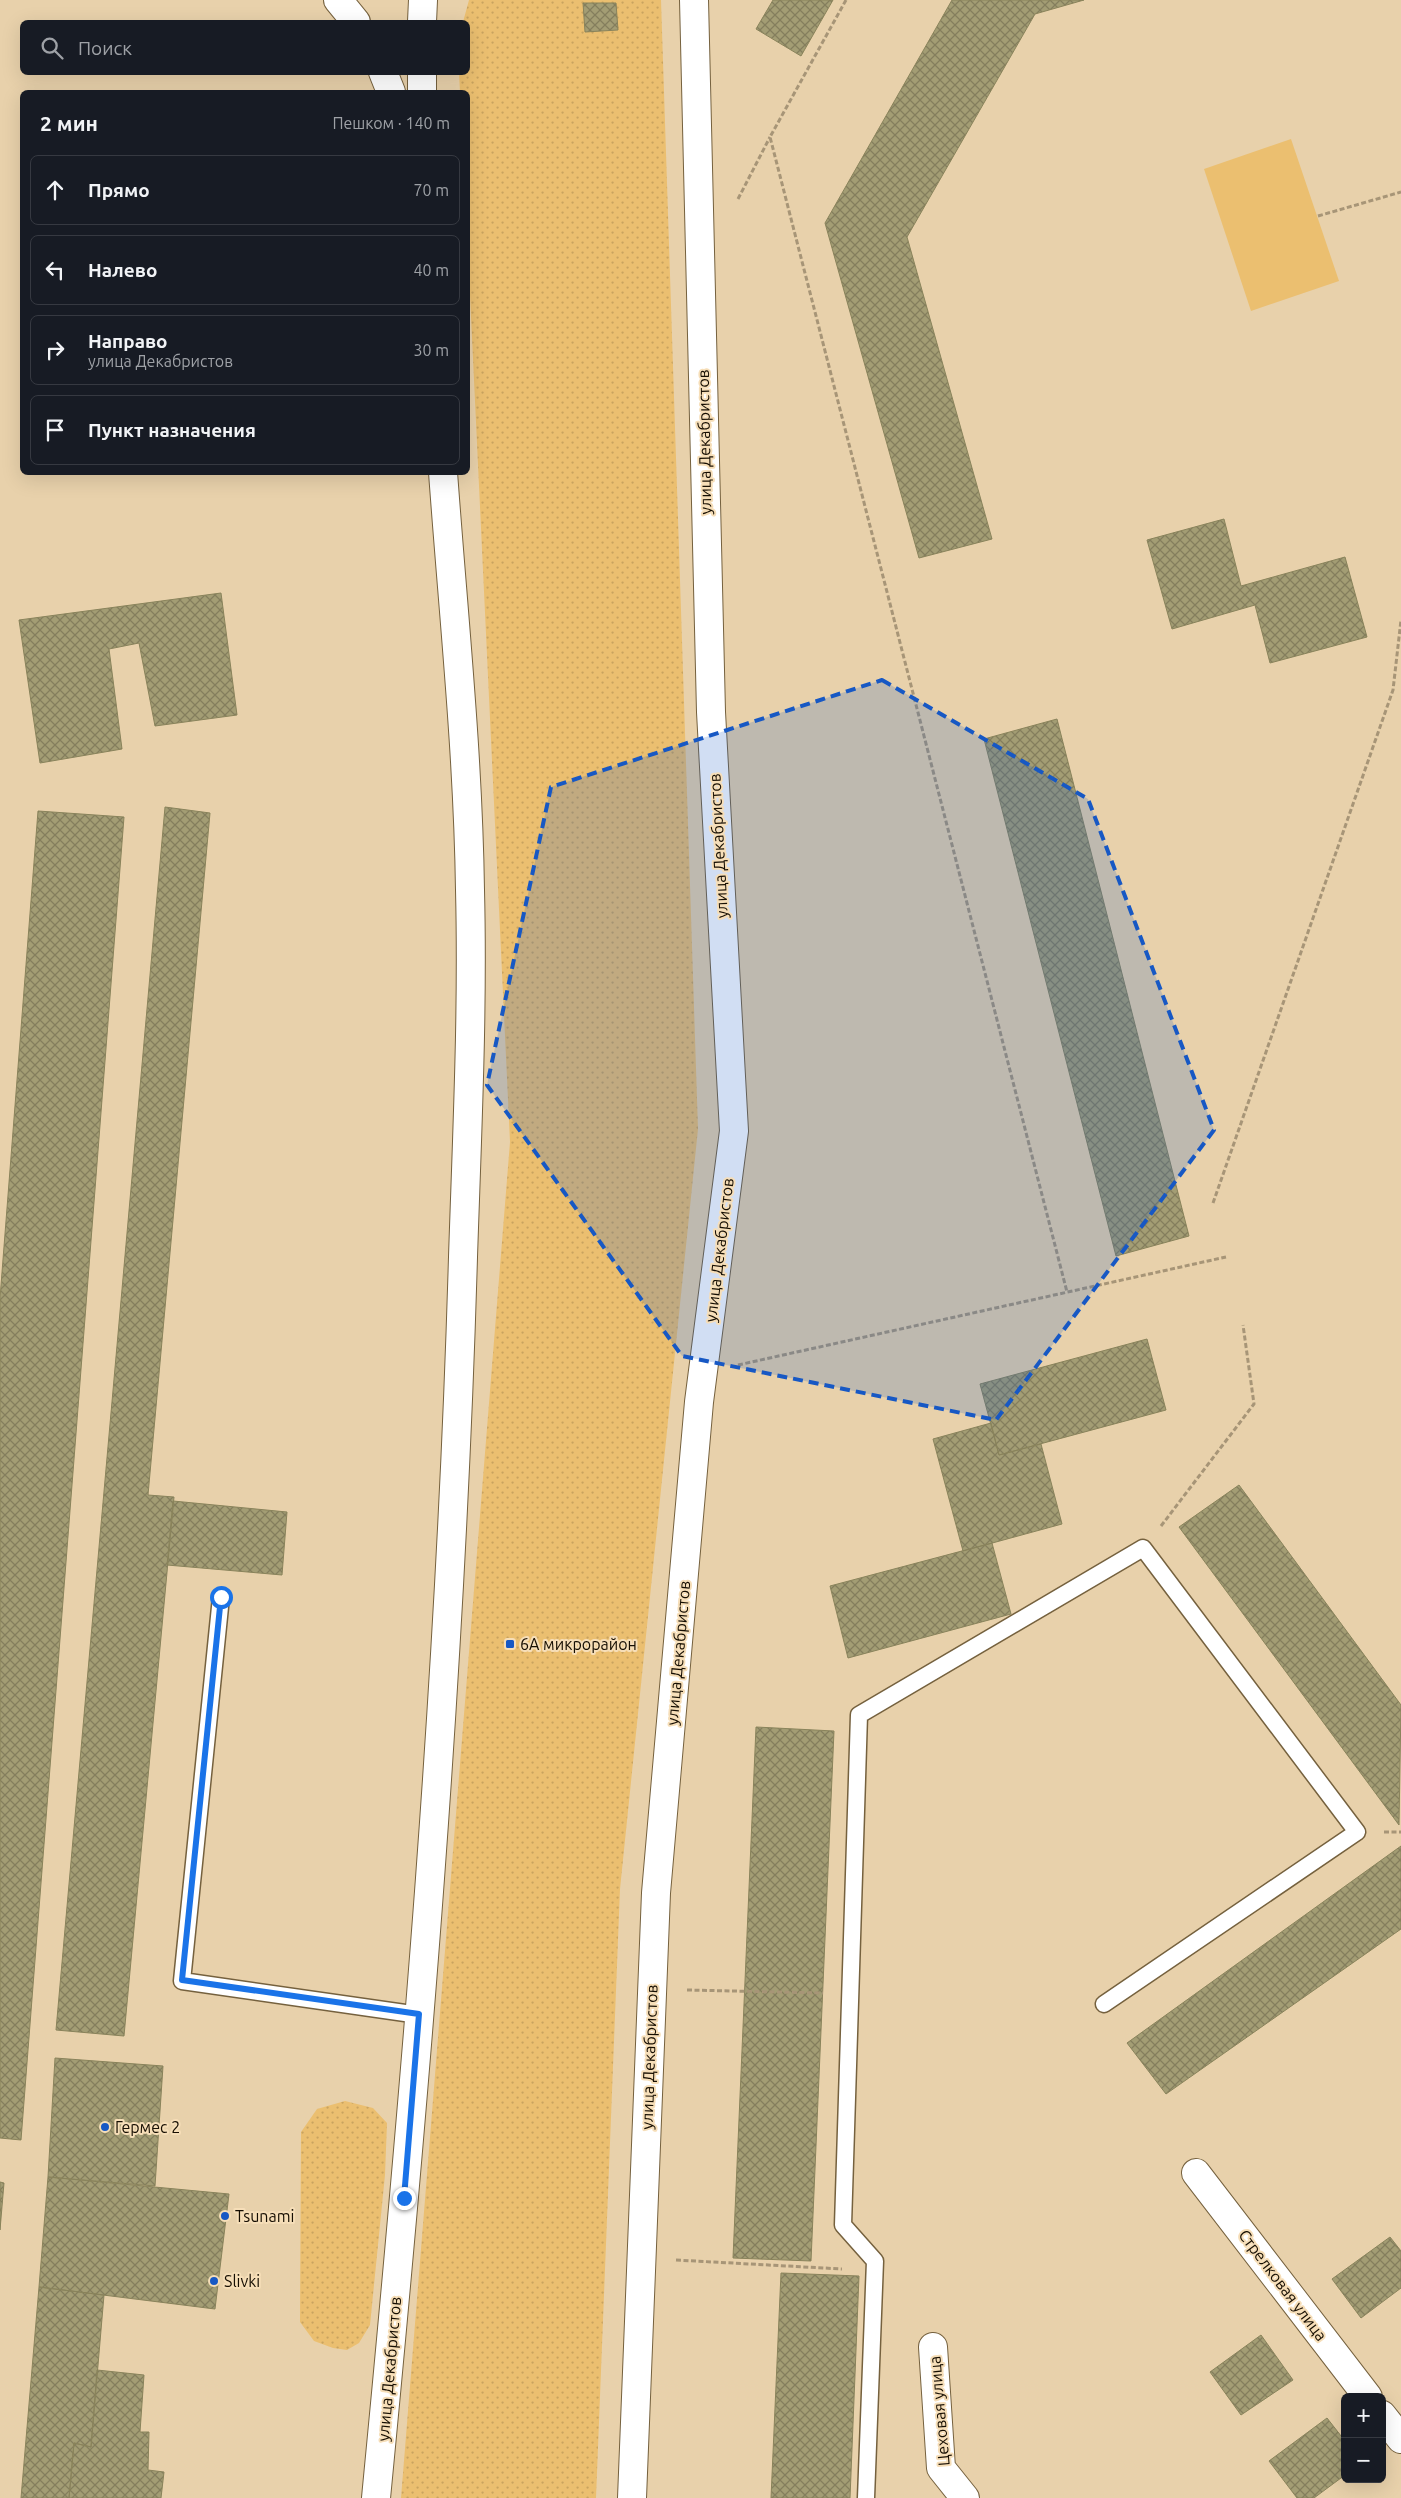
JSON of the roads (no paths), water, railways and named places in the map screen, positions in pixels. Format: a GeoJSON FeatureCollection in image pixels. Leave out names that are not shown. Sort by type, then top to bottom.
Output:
{"type":"FeatureCollection","features":[{"type":"Feature","properties":{"kind":"street"},"geometry":{"type":"LineString","coordinates":[[338,0],[354,20]]}},
{"type":"Feature","properties":{"kind":"street"},"geometry":{"type":"LineString","coordinates":[[422,20],[423,0]]}},
{"type":"Feature","properties":{"kind":"street","name":"улица Декабристов"},"geometry":{"type":"LineString","coordinates":[[632,2498],[656,1893],[699,1402],[734,1131],[711,712],[694,0]]}},
{"type":"Feature","properties":{"kind":"street"},"geometry":{"type":"LineString","coordinates":[[385,75],[390,90]]}},
{"type":"Feature","properties":{"kind":"street"},"geometry":{"type":"LineString","coordinates":[[422,75],[422,90]]}},
{"type":"Feature","properties":{"kind":"street","name":"улица Декабристов"},"geometry":{"type":"LineString","coordinates":[[376,2498],[419,2014],[447,1650],[458,1420],[467,1132],[470,891],[462,711],[443,475]]}},
{"type":"Feature","properties":{"kind":"street","name":"Стрелковая улица"},"geometry":{"type":"LineString","coordinates":[[1196,2173],[1365,2393]]}},
{"type":"Feature","properties":{"kind":"street","name":"Цеховая улица"},"geometry":{"type":"LineString","coordinates":[[933,2347],[941,2468],[964,2498]]}},
{"type":"Feature","properties":{"kind":"street"},"geometry":{"type":"LineString","coordinates":[[1386,2420],[1401,2440]]}},
{"type":"Feature","properties":{"kind":"lane"},"geometry":{"type":"LineString","coordinates":[[866,2498],[875,2261],[843,2225],[859,1715],[1144,1548],[1358,1832],[1104,2004]]}},
{"type":"Feature","properties":{"kind":"lane"},"geometry":{"type":"LineString","coordinates":[[221,1597],[182,1980],[419,2014]]}},
{"type":"Feature","properties":{"kind":"place","name":"6А микрорайон"},"geometry":{"type":"Point","coordinates":[510,1644]}},
{"type":"Feature","properties":{"kind":"place","name":"Гермес 2"},"geometry":{"type":"Point","coordinates":[105,2127]}},
{"type":"Feature","properties":{"kind":"place","name":"Tsunami"},"geometry":{"type":"Point","coordinates":[225,2216]}},
{"type":"Feature","properties":{"kind":"place","name":"Slivki"},"geometry":{"type":"Point","coordinates":[214,2281]}}]}
